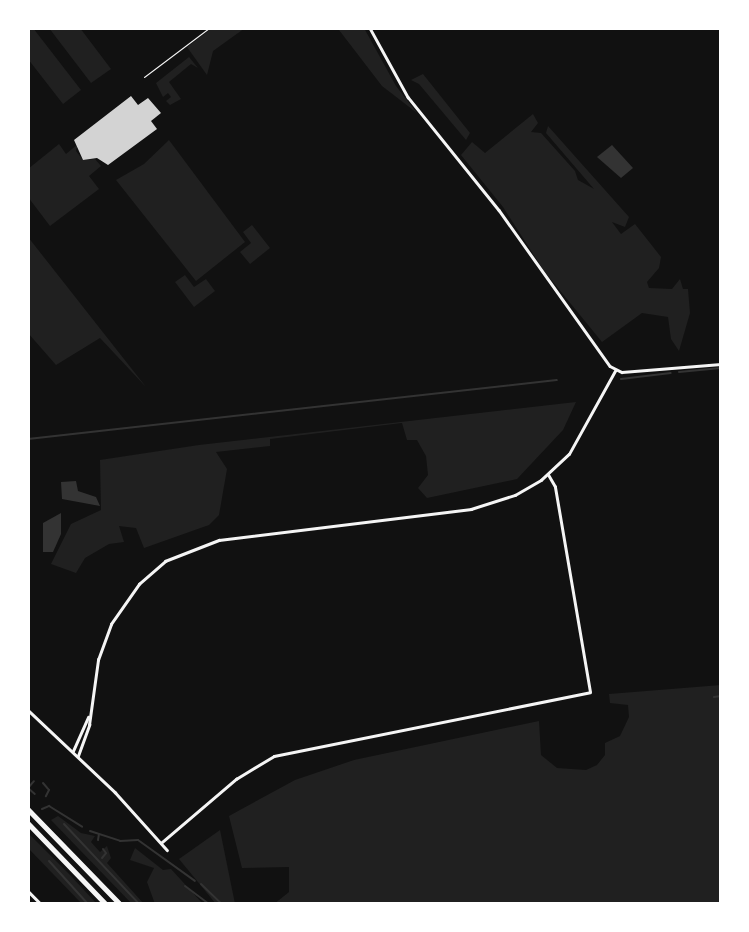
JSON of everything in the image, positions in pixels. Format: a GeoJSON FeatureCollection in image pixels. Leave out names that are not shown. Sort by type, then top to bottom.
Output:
{"type":"FeatureCollection","features":[{"type":"Feature","properties":{"kind":"highway"},"geometry":{"type":"LineString","coordinates":[[28,809],[120,904]]}},
{"type":"Feature","properties":{"kind":"highway"},"geometry":{"type":"LineString","coordinates":[[28,823],[106,904]]}},
{"type":"Feature","properties":{"kind":"street"},"geometry":{"type":"LineString","coordinates":[[370,28],[408,97],[499,210],[615,371]]}},
{"type":"Feature","properties":{"kind":"street"},"geometry":{"type":"LineString","coordinates":[[615,371],[721,364]]}},
{"type":"Feature","properties":{"kind":"street"},"geometry":{"type":"LineString","coordinates":[[78,756],[99,660],[120,608],[149,573],[180,553],[219,540],[471,509],[515,495],[548,475],[576,444],[615,371]]}},
{"type":"Feature","properties":{"kind":"street"},"geometry":{"type":"LineString","coordinates":[[161,843],[236,779],[274,756],[590,692],[555,487],[548,475]]}},
{"type":"Feature","properties":{"kind":"street"},"geometry":{"type":"LineString","coordinates":[[28,710],[78,756],[167,850]]}},
{"type":"Feature","properties":{"kind":"street"},"geometry":{"type":"LineString","coordinates":[[73,751],[88,717]]}},
{"type":"Feature","properties":{"kind":"street"},"geometry":{"type":"LineString","coordinates":[[28,891],[41,904]]}},
{"type":"Feature","properties":{"kind":"lane"},"geometry":{"type":"LineString","coordinates":[[144,77],[209,28]]}},
{"type":"Feature","properties":{"kind":"shaded area"},"geometry":{"type":"Polygon","coordinates":[[[28,28],[33,28],[81,90],[63,104],[28,59],[28,28]]]}},
{"type":"Feature","properties":{"kind":"shaded area"},"geometry":{"type":"Polygon","coordinates":[[[49,28],[80,28],[111,69],[91,83],[49,28]]]}},
{"type":"Feature","properties":{"kind":"shaded area"},"geometry":{"type":"Polygon","coordinates":[[[212,28],[245,28],[213,51],[207,75],[187,47],[212,28]]]}},
{"type":"Feature","properties":{"kind":"shaded area"},"geometry":{"type":"Polygon","coordinates":[[[364,28],[396,86],[417,113],[382,86],[339,30],[364,28]]]}},
{"type":"Feature","properties":{"kind":"shaded area"},"geometry":{"type":"Polygon","coordinates":[[[189,57],[198,68],[191,64],[169,82],[181,99],[170,105],[166,101],[171,97],[168,93],[163,97],[156,83],[189,57]]]}},
{"type":"Feature","properties":{"kind":"shaded area"},"geometry":{"type":"Polygon","coordinates":[[[423,74],[470,133],[466,140],[419,84],[411,80],[423,74]]]}},
{"type":"Feature","properties":{"kind":"shaded area"},"geometry":{"type":"Polygon","coordinates":[[[533,114],[538,123],[531,132],[541,133],[575,171],[578,180],[594,189],[546,133],[548,126],[629,217],[625,227],[612,222],[621,234],[635,224],[661,257],[659,268],[647,282],[649,288],[672,289],[680,279],[683,289],[688,289],[690,313],[679,351],[671,339],[668,317],[642,313],[602,342],[544,271],[503,207],[461,155],[472,142],[485,153],[533,114]]]}},
{"type":"Feature","properties":{"kind":"shaded area"},"geometry":{"type":"Polygon","coordinates":[[[169,140],[245,242],[196,281],[116,180],[144,164],[169,140]]]}},
{"type":"Feature","properties":{"kind":"shaded area"},"geometry":{"type":"Polygon","coordinates":[[[59,144],[66,154],[78,144],[76,151],[83,160],[95,159],[101,166],[89,176],[99,189],[50,226],[28,197],[28,169],[59,144]]]}},
{"type":"Feature","properties":{"kind":"shaded area"},"geometry":{"type":"Polygon","coordinates":[[[612,145],[633,168],[621,178],[597,157],[612,145]]]}},
{"type":"Feature","properties":{"kind":"shaded area"},"geometry":{"type":"Polygon","coordinates":[[[252,225],[270,248],[250,264],[240,252],[251,243],[243,232],[252,225]]]}},
{"type":"Feature","properties":{"kind":"shaded area"},"geometry":{"type":"Polygon","coordinates":[[[28,237],[146,387],[100,338],[56,365],[28,333],[28,237]]]}},
{"type":"Feature","properties":{"kind":"shaded area"},"geometry":{"type":"Polygon","coordinates":[[[185,275],[194,287],[206,279],[215,291],[194,307],[175,282],[185,275]]]}},
{"type":"Feature","properties":{"kind":"shaded area"},"geometry":{"type":"Polygon","coordinates":[[[576,402],[563,430],[517,479],[427,498],[418,488],[428,475],[426,456],[417,440],[407,440],[402,423],[270,439],[270,446],[216,452],[227,469],[219,515],[209,525],[144,548],[136,528],[119,526],[124,542],[109,544],[85,558],[76,573],[51,564],[71,524],[101,510],[100,460],[199,445],[576,402]]]}},
{"type":"Feature","properties":{"kind":"shaded area"},"geometry":{"type":"Polygon","coordinates":[[[76,481],[78,491],[96,497],[100,506],[62,499],[61,482],[76,481]]]}},
{"type":"Feature","properties":{"kind":"shaded area"},"geometry":{"type":"Polygon","coordinates":[[[61,513],[61,534],[53,552],[43,552],[43,523],[61,513]]]}},
{"type":"Feature","properties":{"kind":"shaded area"},"geometry":{"type":"Polygon","coordinates":[[[721,685],[721,904],[274,904],[289,892],[289,867],[242,868],[229,816],[295,780],[354,760],[539,721],[541,755],[557,768],[586,770],[597,765],[605,755],[605,743],[620,736],[629,717],[628,705],[610,703],[609,694],[721,685]]]}},
{"type":"Feature","properties":{"kind":"shaded area"},"geometry":{"type":"Polygon","coordinates":[[[58,816],[81,833],[95,836],[91,842],[100,852],[107,846],[111,858],[107,863],[144,904],[132,904],[51,820],[58,816]]]}},
{"type":"Feature","properties":{"kind":"shaded area"},"geometry":{"type":"Polygon","coordinates":[[[220,830],[235,904],[216,904],[179,859],[220,830]]]}},
{"type":"Feature","properties":{"kind":"shaded area"},"geometry":{"type":"Polygon","coordinates":[[[30,835],[97,904],[82,904],[28,848],[30,835]]]}},
{"type":"Feature","properties":{"kind":"shaded area"},"geometry":{"type":"Polygon","coordinates":[[[135,848],[163,870],[171,869],[203,904],[155,904],[147,882],[154,868],[130,860],[135,848]]]}},
{"type":"Feature","properties":{"kind":"building"},"geometry":{"type":"Polygon","coordinates":[[[131,96],[138,105],[148,98],[161,113],[151,121],[157,129],[108,165],[97,158],[83,160],[74,140],[131,96]]]}},
{"type":"Feature","properties":{"kind":"waterway"},"geometry":{"type":"LineString","coordinates":[[679,372],[721,368]]}},
{"type":"Feature","properties":{"kind":"waterway"},"geometry":{"type":"LineString","coordinates":[[621,379],[671,373]]}},
{"type":"Feature","properties":{"kind":"waterway"},"geometry":{"type":"LineString","coordinates":[[28,439],[557,380]]}},
{"type":"Feature","properties":{"kind":"waterway"},"geometry":{"type":"LineString","coordinates":[[714,697],[721,696]]}},
{"type":"Feature","properties":{"kind":"waterway"},"geometry":{"type":"LineString","coordinates":[[28,788],[34,781]]}},
{"type":"Feature","properties":{"kind":"waterway"},"geometry":{"type":"LineString","coordinates":[[43,783],[49,790],[46,796]]}},
{"type":"Feature","properties":{"kind":"waterway"},"geometry":{"type":"LineString","coordinates":[[28,788],[35,794]]}},
{"type":"Feature","properties":{"kind":"waterway"},"geometry":{"type":"LineString","coordinates":[[42,809],[49,806],[82,827]]}},
{"type":"Feature","properties":{"kind":"waterway"},"geometry":{"type":"LineString","coordinates":[[64,824],[139,904]]}},
{"type":"Feature","properties":{"kind":"waterway"},"geometry":{"type":"LineString","coordinates":[[90,831],[120,841],[138,840],[195,881]]}},
{"type":"Feature","properties":{"kind":"waterway"},"geometry":{"type":"LineString","coordinates":[[98,840],[99,834]]}},
{"type":"Feature","properties":{"kind":"waterway"},"geometry":{"type":"LineString","coordinates":[[102,858],[106,853],[103,849]]}},
{"type":"Feature","properties":{"kind":"waterway"},"geometry":{"type":"LineString","coordinates":[[49,861],[88,904]]}},
{"type":"Feature","properties":{"kind":"waterway"},"geometry":{"type":"LineString","coordinates":[[201,884],[222,904]]}},
{"type":"Feature","properties":{"kind":"waterway"},"geometry":{"type":"LineString","coordinates":[[185,886],[209,904]]}}]}
